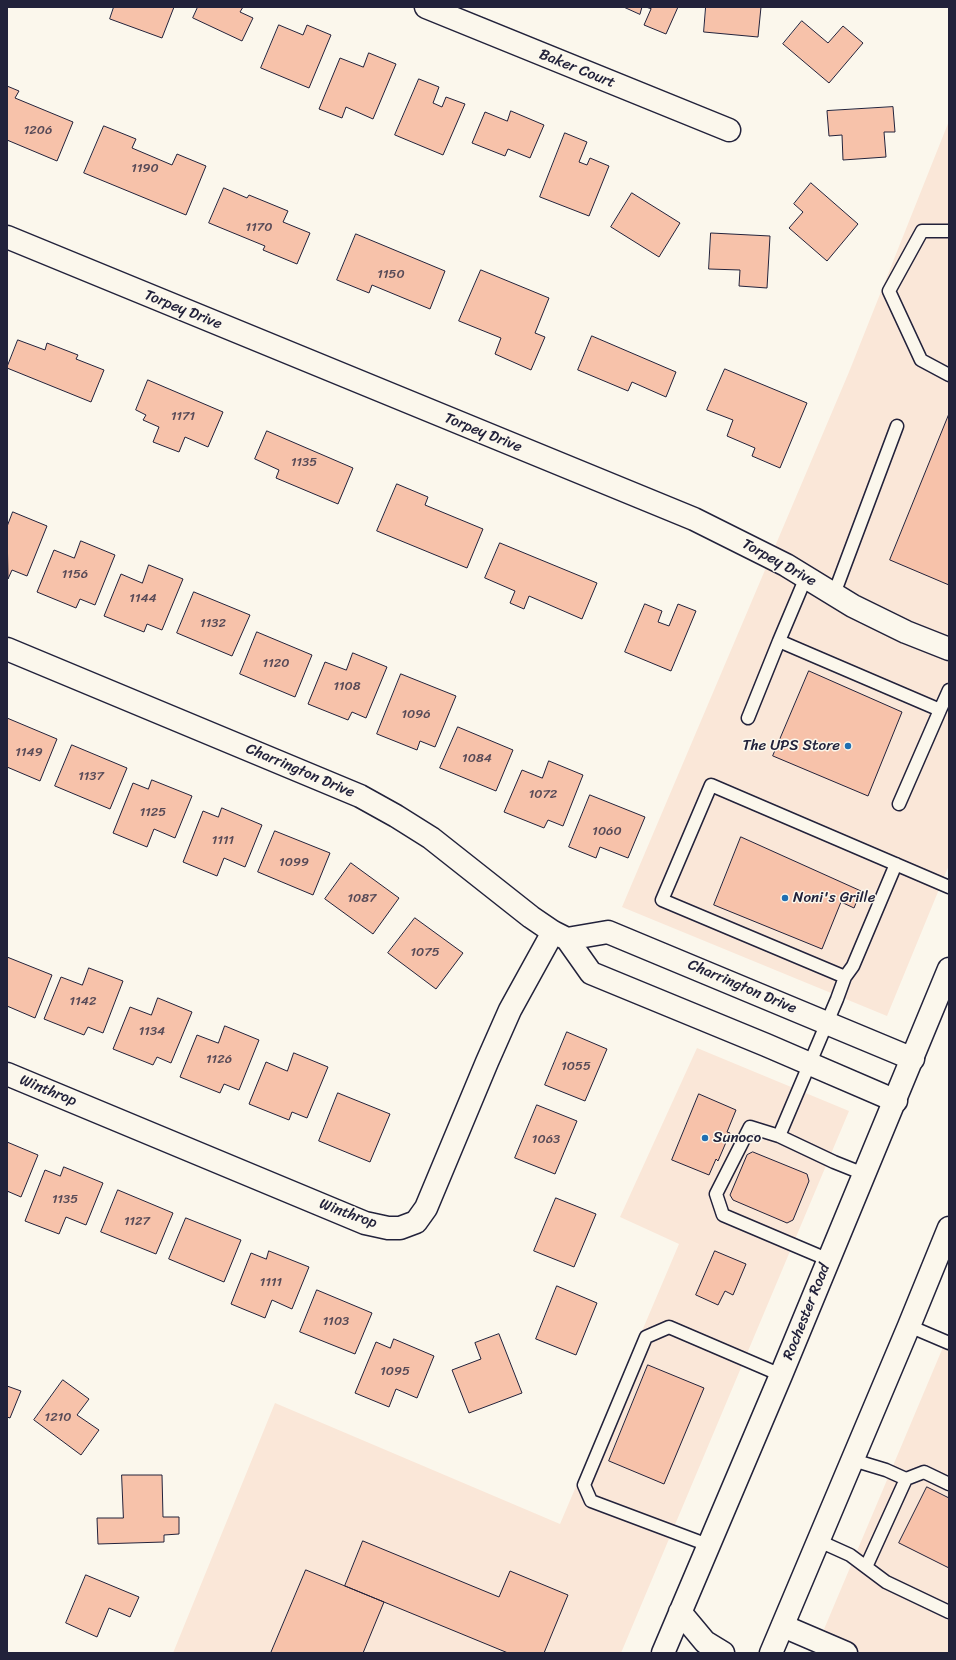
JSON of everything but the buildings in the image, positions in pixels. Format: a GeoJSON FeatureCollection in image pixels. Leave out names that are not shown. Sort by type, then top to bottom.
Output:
{"type":"FeatureCollection","features":[{"type":"Feature","properties":{"kind":"street","name":"Baker Court"},"geometry":{"type":"LineString","coordinates":[[426,7],[729,130]]}},
{"type":"Feature","properties":{"kind":"street","name":"Torpey Drive"},"geometry":{"type":"LineString","coordinates":[[7,237],[694,519],[786,565],[853,606],[906,632],[949,649]]}},
{"type":"Feature","properties":{"kind":"street","name":"Charrington Drive"},"geometry":{"type":"LineString","coordinates":[[7,649],[360,796],[431,838],[530,917],[560,936],[591,974],[810,1063],[896,1101]]}},
{"type":"Feature","properties":{"kind":"street","name":"Charrington Drive"},"geometry":{"type":"LineString","coordinates":[[560,936],[608,932],[783,1003],[913,1059]]}},
{"type":"Feature","properties":{"kind":"street","name":"Winthrop"},"geometry":{"type":"LineString","coordinates":[[7,1074],[364,1223],[388,1228],[400,1228],[416,1222],[426,1208],[510,1010],[560,936]]}},
{"type":"Feature","properties":{"kind":"street","name":"Rochester Road"},"geometry":{"type":"LineString","coordinates":[[663,1653],[896,1101],[949,969]]}},
{"type":"Feature","properties":{"kind":"street"},"geometry":{"type":"LineString","coordinates":[[772,1653],[949,1228]]}},
{"type":"Feature","properties":{"kind":"street"},"geometry":{"type":"LineString","coordinates":[[680,1612],[706,1642],[723,1653]]}},
{"type":"Feature","properties":{"kind":"street"},"geometry":{"type":"LineString","coordinates":[[783,1626],[846,1653]]}},
{"type":"Feature","properties":{"kind":"lane"},"geometry":{"type":"LineString","coordinates":[[949,231],[922,231],[889,291],[921,360],[949,375]]}},
{"type":"Feature","properties":{"kind":"lane"},"geometry":{"type":"LineString","coordinates":[[834,594],[897,426]]}},
{"type":"Feature","properties":{"kind":"lane"},"geometry":{"type":"LineString","coordinates":[[748,718],[806,577]]}},
{"type":"Feature","properties":{"kind":"lane"},"geometry":{"type":"LineString","coordinates":[[779,641],[940,710]]}},
{"type":"Feature","properties":{"kind":"lane"},"geometry":{"type":"LineString","coordinates":[[899,804],[949,690]]}},
{"type":"Feature","properties":{"kind":"lane"},"geometry":{"type":"LineString","coordinates":[[845,977],[662,900],[711,785],[949,887]]}},
{"type":"Feature","properties":{"kind":"lane"},"geometry":{"type":"LineString","coordinates":[[779,1136],[845,977],[853,966],[896,864]]}},
{"type":"Feature","properties":{"kind":"lane"},"geometry":{"type":"LineString","coordinates":[[829,1260],[723,1216],[716,1194],[750,1127],[779,1136],[834,1162],[864,1174]]}},
{"type":"Feature","properties":{"kind":"lane"},"geometry":{"type":"LineString","coordinates":[[909,1326],[949,1343]]}},
{"type":"Feature","properties":{"kind":"lane"},"geometry":{"type":"LineString","coordinates":[[708,1546],[591,1501],[584,1485],[646,1337],[669,1327],[781,1375]]}},
{"type":"Feature","properties":{"kind":"lane"},"geometry":{"type":"LineString","coordinates":[[853,1460],[886,1470],[906,1479]]}},
{"type":"Feature","properties":{"kind":"lane"},"geometry":{"type":"LineString","coordinates":[[866,1567],[906,1479],[924,1472],[949,1484]]}},
{"type":"Feature","properties":{"kind":"lane"},"geometry":{"type":"LineString","coordinates":[[819,1540],[850,1555],[886,1582],[949,1612]]}},
{"type":"Feature","properties":{"kind":"shaded area"},"geometry":{"type":"Polygon","coordinates":[[[949,121],[949,865],[887,1016],[622,907],[849,372],[949,121]]]}},
{"type":"Feature","properties":{"kind":"shaded area"},"geometry":{"type":"Polygon","coordinates":[[[697,1048],[849,1111],[621,1653],[173,1653],[275,1403],[560,1524],[679,1244],[620,1217],[697,1048]]]}},
{"type":"Feature","properties":{"kind":"shaded area"},"geometry":{"type":"Polygon","coordinates":[[[949,1333],[949,1653],[814,1653],[949,1333]]]}},
{"type":"Feature","properties":{"kind":"place","name":"The UPS Store"},"geometry":{"type":"Point","coordinates":[848,746]}},
{"type":"Feature","properties":{"kind":"place","name":"Noni's Grille"},"geometry":{"type":"Point","coordinates":[785,898]}},
{"type":"Feature","properties":{"kind":"place","name":"Sunoco"},"geometry":{"type":"Point","coordinates":[705,1138]}}]}
